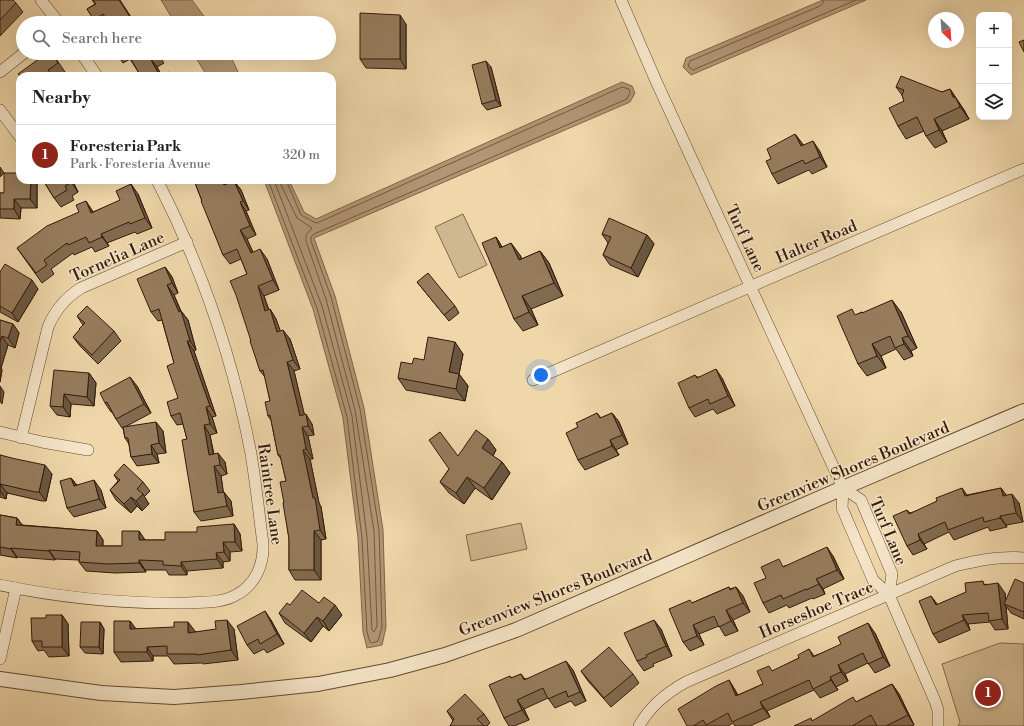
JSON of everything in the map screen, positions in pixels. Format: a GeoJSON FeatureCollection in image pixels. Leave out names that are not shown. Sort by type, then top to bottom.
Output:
{"type":"FeatureCollection","features":[{"type":"Feature","properties":{"kind":"street"},"geometry":{"type":"LineString","coordinates":[[41,0],[54,16]]}},
{"type":"Feature","properties":{"kind":"street","name":"Turf Lane"},"geometry":{"type":"LineString","coordinates":[[621,0],[656,81],[843,488],[842,508],[873,580],[889,595]]}},
{"type":"Feature","properties":{"kind":"street"},"geometry":{"type":"LineString","coordinates":[[0,72],[16,59]]}},
{"type":"Feature","properties":{"kind":"street"},"geometry":{"type":"LineString","coordinates":[[86,60],[94,72]]}},
{"type":"Feature","properties":{"kind":"street"},"geometry":{"type":"LineString","coordinates":[[0,110],[16,132]]}},
{"type":"Feature","properties":{"kind":"street","name":"Halter Road"},"geometry":{"type":"LineString","coordinates":[[533,380],[1024,169]]}},
{"type":"Feature","properties":{"kind":"street","name":"Raintree Lane"},"geometry":{"type":"LineString","coordinates":[[0,585],[84,598],[130,602],[214,602],[222,601],[243,591],[259,570],[264,553],[255,479],[239,402],[226,351],[187,242],[159,184]]}},
{"type":"Feature","properties":{"kind":"street","name":"Tornelia Lane"},"geometry":{"type":"LineString","coordinates":[[21,438],[48,327],[60,305],[66,298],[80,288],[187,242]]}},
{"type":"Feature","properties":{"kind":"street","name":"Greenview Shores Boulevard"},"geometry":{"type":"LineString","coordinates":[[0,679],[101,693],[174,696],[241,692],[318,684],[390,670],[445,655],[516,630],[1024,411]]}},
{"type":"Feature","properties":{"kind":"street"},"geometry":{"type":"LineString","coordinates":[[0,432],[21,438],[88,450]]}},
{"type":"Feature","properties":{"kind":"street","name":"Turf Lane"},"geometry":{"type":"LineString","coordinates":[[843,488],[861,500],[892,574],[889,595]]}},
{"type":"Feature","properties":{"kind":"street","name":"Horseshoe Trace"},"geometry":{"type":"LineString","coordinates":[[639,726],[649,711],[660,699],[686,682],[956,566],[1001,557],[1024,558]]}},
{"type":"Feature","properties":{"kind":"street"},"geometry":{"type":"LineString","coordinates":[[0,659],[16,588]]}},
{"type":"Feature","properties":{"kind":"street"},"geometry":{"type":"LineString","coordinates":[[889,595],[935,701],[938,710],[938,726]]}},
{"type":"Feature","properties":{"kind":"shaded area"},"geometry":{"type":"Polygon","coordinates":[[[463,214],[487,265],[459,278],[435,227],[463,214]]]}},
{"type":"Feature","properties":{"kind":"shaded area"},"geometry":{"type":"Polygon","coordinates":[[[521,523],[527,549],[471,561],[466,535],[521,523]]]}},
{"type":"Feature","properties":{"kind":"shaded area"},"geometry":{"type":"Polygon","coordinates":[[[1000,643],[1024,644],[1024,726],[958,726],[960,722],[942,664],[1000,643]]]}},
{"type":"Feature","properties":{"kind":"water"},"geometry":{"type":"Polygon","coordinates":[[[161,0],[192,0],[204,16],[171,16],[161,0]]]}},
{"type":"Feature","properties":{"kind":"water"},"geometry":{"type":"Polygon","coordinates":[[[823,0],[866,0],[691,75],[683,67],[686,58],[823,0]]]}},
{"type":"Feature","properties":{"kind":"water"},"geometry":{"type":"Polygon","coordinates":[[[197,60],[232,60],[238,72],[205,72],[197,60]]]}},
{"type":"Feature","properties":{"kind":"water"},"geometry":{"type":"Polygon","coordinates":[[[622,82],[632,86],[635,93],[630,102],[314,238],[335,296],[364,408],[383,530],[386,627],[382,645],[367,648],[363,632],[358,538],[343,418],[313,309],[266,184],[291,184],[304,212],[316,219],[622,82]]]}},
{"type":"Feature","properties":{"kind":"building"},"geometry":{"type":"Polygon","coordinates":[[[0,0],[13,0],[16,3],[0,20],[0,0]]]}},
{"type":"Feature","properties":{"kind":"building"},"geometry":{"type":"Polygon","coordinates":[[[93,0],[119,0],[129,16],[104,16],[103,14],[100,16],[91,16],[87,9],[96,4],[93,0]]]}},
{"type":"Feature","properties":{"kind":"building"},"geometry":{"type":"Polygon","coordinates":[[[360,13],[400,15],[400,59],[360,59],[360,13]]]}},
{"type":"Feature","properties":{"kind":"building"},"geometry":{"type":"Polygon","coordinates":[[[1024,40],[1024,52],[1019,42],[1024,40]]]}},
{"type":"Feature","properties":{"kind":"building"},"geometry":{"type":"Polygon","coordinates":[[[37,60],[56,60],[58,63],[48,70],[50,72],[21,72],[37,60]]]}},
{"type":"Feature","properties":{"kind":"building"},"geometry":{"type":"Polygon","coordinates":[[[131,60],[151,60],[158,72],[138,72],[131,60]]]}},
{"type":"Feature","properties":{"kind":"building"},"geometry":{"type":"Polygon","coordinates":[[[486,61],[496,100],[482,104],[472,65],[486,61]]]}},
{"type":"Feature","properties":{"kind":"building"},"geometry":{"type":"Polygon","coordinates":[[[901,76],[942,92],[950,89],[953,97],[956,98],[960,107],[934,119],[939,130],[926,136],[917,117],[898,126],[889,108],[904,101],[902,95],[904,90],[896,87],[901,76]]]}},
{"type":"Feature","properties":{"kind":"building"},"geometry":{"type":"Polygon","coordinates":[[[795,134],[801,146],[813,141],[820,157],[805,164],[803,160],[772,174],[766,161],[771,159],[767,149],[795,134]]]}},
{"type":"Feature","properties":{"kind":"building"},"geometry":{"type":"Polygon","coordinates":[[[4,173],[16,173],[16,184],[31,184],[30,199],[14,199],[14,209],[0,209],[0,193],[4,193],[4,173]]]}},
{"type":"Feature","properties":{"kind":"building"},"geometry":{"type":"Polygon","coordinates":[[[45,184],[68,184],[65,186],[67,190],[54,198],[45,184]]]}},
{"type":"Feature","properties":{"kind":"building"},"geometry":{"type":"Polygon","coordinates":[[[131,184],[145,218],[130,224],[129,222],[101,234],[102,237],[89,243],[86,237],[68,245],[67,243],[44,260],[47,265],[36,273],[17,248],[47,226],[79,212],[76,205],[86,201],[91,213],[120,200],[116,191],[131,184]]]}},
{"type":"Feature","properties":{"kind":"building"},"geometry":{"type":"Polygon","coordinates":[[[196,184],[235,184],[243,201],[240,202],[250,226],[240,230],[251,253],[260,249],[273,280],[258,286],[265,311],[270,309],[277,332],[283,330],[293,360],[287,362],[300,416],[306,414],[308,426],[302,427],[306,449],[303,450],[313,498],[315,498],[320,530],[314,531],[314,570],[289,570],[289,539],[280,482],[286,481],[280,455],[278,455],[270,415],[268,416],[265,402],[270,401],[263,370],[260,371],[236,295],[230,281],[247,274],[237,249],[223,255],[196,184]]]}},
{"type":"Feature","properties":{"kind":"building"},"geometry":{"type":"Polygon","coordinates":[[[609,218],[647,235],[631,268],[603,255],[611,237],[602,234],[609,218]]]}},
{"type":"Feature","properties":{"kind":"building"},"geometry":{"type":"Polygon","coordinates":[[[496,237],[500,248],[511,243],[519,260],[540,251],[554,283],[522,296],[529,312],[514,319],[482,243],[496,237]]]}},
{"type":"Feature","properties":{"kind":"building"},"geometry":{"type":"Polygon","coordinates":[[[5,264],[32,280],[12,313],[0,306],[0,272],[5,264]]]}},
{"type":"Feature","properties":{"kind":"building"},"geometry":{"type":"Polygon","coordinates":[[[165,267],[172,283],[167,285],[179,312],[181,311],[190,341],[187,341],[210,406],[206,407],[210,424],[204,425],[209,455],[218,453],[220,465],[214,466],[218,493],[224,492],[227,506],[194,512],[182,440],[187,439],[180,413],[171,416],[167,402],[178,398],[167,366],[174,363],[159,309],[151,312],[137,279],[165,267]]]}},
{"type":"Feature","properties":{"kind":"building"},"geometry":{"type":"Polygon","coordinates":[[[428,273],[455,306],[444,315],[417,282],[428,273]]]}},
{"type":"Feature","properties":{"kind":"building"},"geometry":{"type":"Polygon","coordinates":[[[892,300],[908,336],[902,338],[904,344],[895,348],[890,336],[872,344],[877,356],[858,364],[837,316],[852,309],[855,315],[862,313],[892,300]]]}},
{"type":"Feature","properties":{"kind":"building"},"geometry":{"type":"Polygon","coordinates":[[[87,306],[114,331],[92,355],[73,337],[85,323],[77,316],[87,306]]]}},
{"type":"Feature","properties":{"kind":"building"},"geometry":{"type":"Polygon","coordinates":[[[0,320],[13,324],[8,338],[2,336],[0,341],[0,320]]]}},
{"type":"Feature","properties":{"kind":"building"},"geometry":{"type":"Polygon","coordinates":[[[428,337],[455,342],[449,372],[459,374],[456,389],[398,378],[401,362],[412,364],[414,358],[424,360],[428,337]]]}},
{"type":"Feature","properties":{"kind":"building"},"geometry":{"type":"Polygon","coordinates":[[[716,369],[728,396],[710,404],[708,399],[689,408],[678,383],[695,375],[697,378],[716,369]]]}},
{"type":"Feature","properties":{"kind":"building"},"geometry":{"type":"Polygon","coordinates":[[[54,370],[89,373],[87,397],[64,394],[63,407],[50,406],[54,370]]]}},
{"type":"Feature","properties":{"kind":"building"},"geometry":{"type":"Polygon","coordinates":[[[130,377],[144,404],[116,419],[107,402],[105,403],[100,393],[130,377]]]}},
{"type":"Feature","properties":{"kind":"building"},"geometry":{"type":"Polygon","coordinates":[[[597,413],[600,418],[612,413],[622,435],[610,440],[612,446],[578,460],[566,433],[578,427],[576,423],[597,413]]]}},
{"type":"Feature","properties":{"kind":"building"},"geometry":{"type":"Polygon","coordinates":[[[156,422],[159,443],[151,445],[152,454],[131,457],[128,438],[125,438],[123,427],[156,422]]]}},
{"type":"Feature","properties":{"kind":"building"},"geometry":{"type":"Polygon","coordinates":[[[476,430],[488,439],[482,448],[502,462],[484,488],[467,477],[456,493],[440,482],[449,469],[429,440],[440,432],[458,456],[476,430]]]}},
{"type":"Feature","properties":{"kind":"building"},"geometry":{"type":"Polygon","coordinates":[[[0,455],[45,465],[39,492],[0,484],[0,455]]]}},
{"type":"Feature","properties":{"kind":"building"},"geometry":{"type":"Polygon","coordinates":[[[124,464],[143,482],[137,489],[143,494],[136,501],[131,497],[124,504],[110,490],[120,480],[114,475],[124,464]]]}},
{"type":"Feature","properties":{"kind":"building"},"geometry":{"type":"Polygon","coordinates":[[[71,478],[74,486],[94,480],[99,499],[67,508],[60,481],[71,478]]]}},
{"type":"Feature","properties":{"kind":"building"},"geometry":{"type":"Polygon","coordinates":[[[962,488],[965,496],[1001,488],[1003,496],[1012,494],[1016,513],[1000,516],[1000,518],[984,522],[983,517],[948,530],[945,522],[918,534],[920,540],[907,546],[893,516],[907,510],[909,514],[937,501],[936,498],[962,488]]]}},
{"type":"Feature","properties":{"kind":"building"},"geometry":{"type":"Polygon","coordinates":[[[0,515],[17,518],[16,525],[97,531],[96,546],[122,546],[122,531],[139,531],[139,540],[165,540],[165,532],[197,532],[197,527],[234,524],[235,542],[223,542],[224,552],[216,553],[217,559],[181,562],[181,566],[163,565],[163,561],[139,560],[139,563],[108,564],[79,562],[80,552],[11,549],[0,547],[0,515]]]}},
{"type":"Feature","properties":{"kind":"building"},"geometry":{"type":"Polygon","coordinates":[[[827,547],[837,570],[816,579],[819,584],[806,590],[783,599],[781,595],[763,603],[754,583],[766,578],[761,567],[779,559],[783,567],[827,547]]]}},
{"type":"Feature","properties":{"kind":"building"},"geometry":{"type":"Polygon","coordinates":[[[1015,579],[1024,583],[1024,612],[1004,604],[1015,579]]]}},
{"type":"Feature","properties":{"kind":"building"},"geometry":{"type":"Polygon","coordinates":[[[983,581],[984,585],[998,583],[1002,619],[989,621],[988,613],[962,615],[964,620],[933,634],[919,601],[931,596],[936,605],[966,592],[965,583],[983,581]]]}},
{"type":"Feature","properties":{"kind":"building"},"geometry":{"type":"Polygon","coordinates":[[[729,587],[730,590],[736,587],[743,603],[726,610],[731,621],[719,627],[714,616],[693,625],[697,636],[683,642],[669,609],[690,600],[692,603],[729,587]]]}},
{"type":"Feature","properties":{"kind":"building"},"geometry":{"type":"Polygon","coordinates":[[[302,590],[319,603],[324,597],[335,605],[323,621],[317,617],[304,633],[279,613],[287,603],[290,605],[302,590]]]}},
{"type":"Feature","properties":{"kind":"building"},"geometry":{"type":"Polygon","coordinates":[[[265,611],[277,634],[260,644],[258,639],[247,645],[237,626],[265,611]]]}},
{"type":"Feature","properties":{"kind":"building"},"geometry":{"type":"Polygon","coordinates":[[[46,615],[62,615],[62,647],[42,647],[42,641],[32,641],[31,618],[46,618],[46,615]]]}},
{"type":"Feature","properties":{"kind":"building"},"geometry":{"type":"Polygon","coordinates":[[[227,620],[231,650],[197,655],[167,654],[167,646],[147,647],[147,652],[114,652],[114,621],[130,621],[130,629],[174,627],[174,622],[188,622],[188,633],[216,629],[215,621],[227,620]]]}},
{"type":"Feature","properties":{"kind":"building"},"geometry":{"type":"Polygon","coordinates":[[[654,620],[666,646],[637,661],[624,633],[654,620]]]}},
{"type":"Feature","properties":{"kind":"building"},"geometry":{"type":"Polygon","coordinates":[[[81,622],[100,622],[99,647],[80,647],[81,622]]]}},
{"type":"Feature","properties":{"kind":"building"},"geometry":{"type":"Polygon","coordinates":[[[868,623],[883,657],[868,664],[863,653],[838,665],[841,672],[830,677],[831,680],[813,689],[809,680],[760,702],[763,708],[732,722],[728,713],[706,725],[703,720],[693,726],[687,726],[678,709],[716,686],[729,680],[736,696],[763,684],[757,671],[769,666],[772,671],[799,658],[798,655],[809,649],[813,657],[841,644],[838,637],[868,623]]]}},
{"type":"Feature","properties":{"kind":"building"},"geometry":{"type":"Polygon","coordinates":[[[609,647],[633,674],[604,698],[581,671],[609,647]]]}},
{"type":"Feature","properties":{"kind":"building"},"geometry":{"type":"Polygon","coordinates":[[[566,661],[580,692],[568,697],[566,691],[548,699],[543,688],[517,700],[522,710],[504,718],[489,685],[510,676],[511,678],[521,674],[524,680],[566,661]]]}},
{"type":"Feature","properties":{"kind":"building"},"geometry":{"type":"Polygon","coordinates":[[[892,684],[908,715],[886,726],[877,726],[871,715],[852,726],[794,726],[811,718],[812,721],[853,697],[856,702],[892,684]]]}},
{"type":"Feature","properties":{"kind":"building"},"geometry":{"type":"Polygon","coordinates":[[[465,694],[484,714],[477,719],[484,726],[450,726],[454,719],[447,711],[465,694]]]}},
{"type":"Feature","properties":{"kind":"place","name":"Foresteria Park"},"geometry":{"type":"Point","coordinates":[988,693]}}]}
